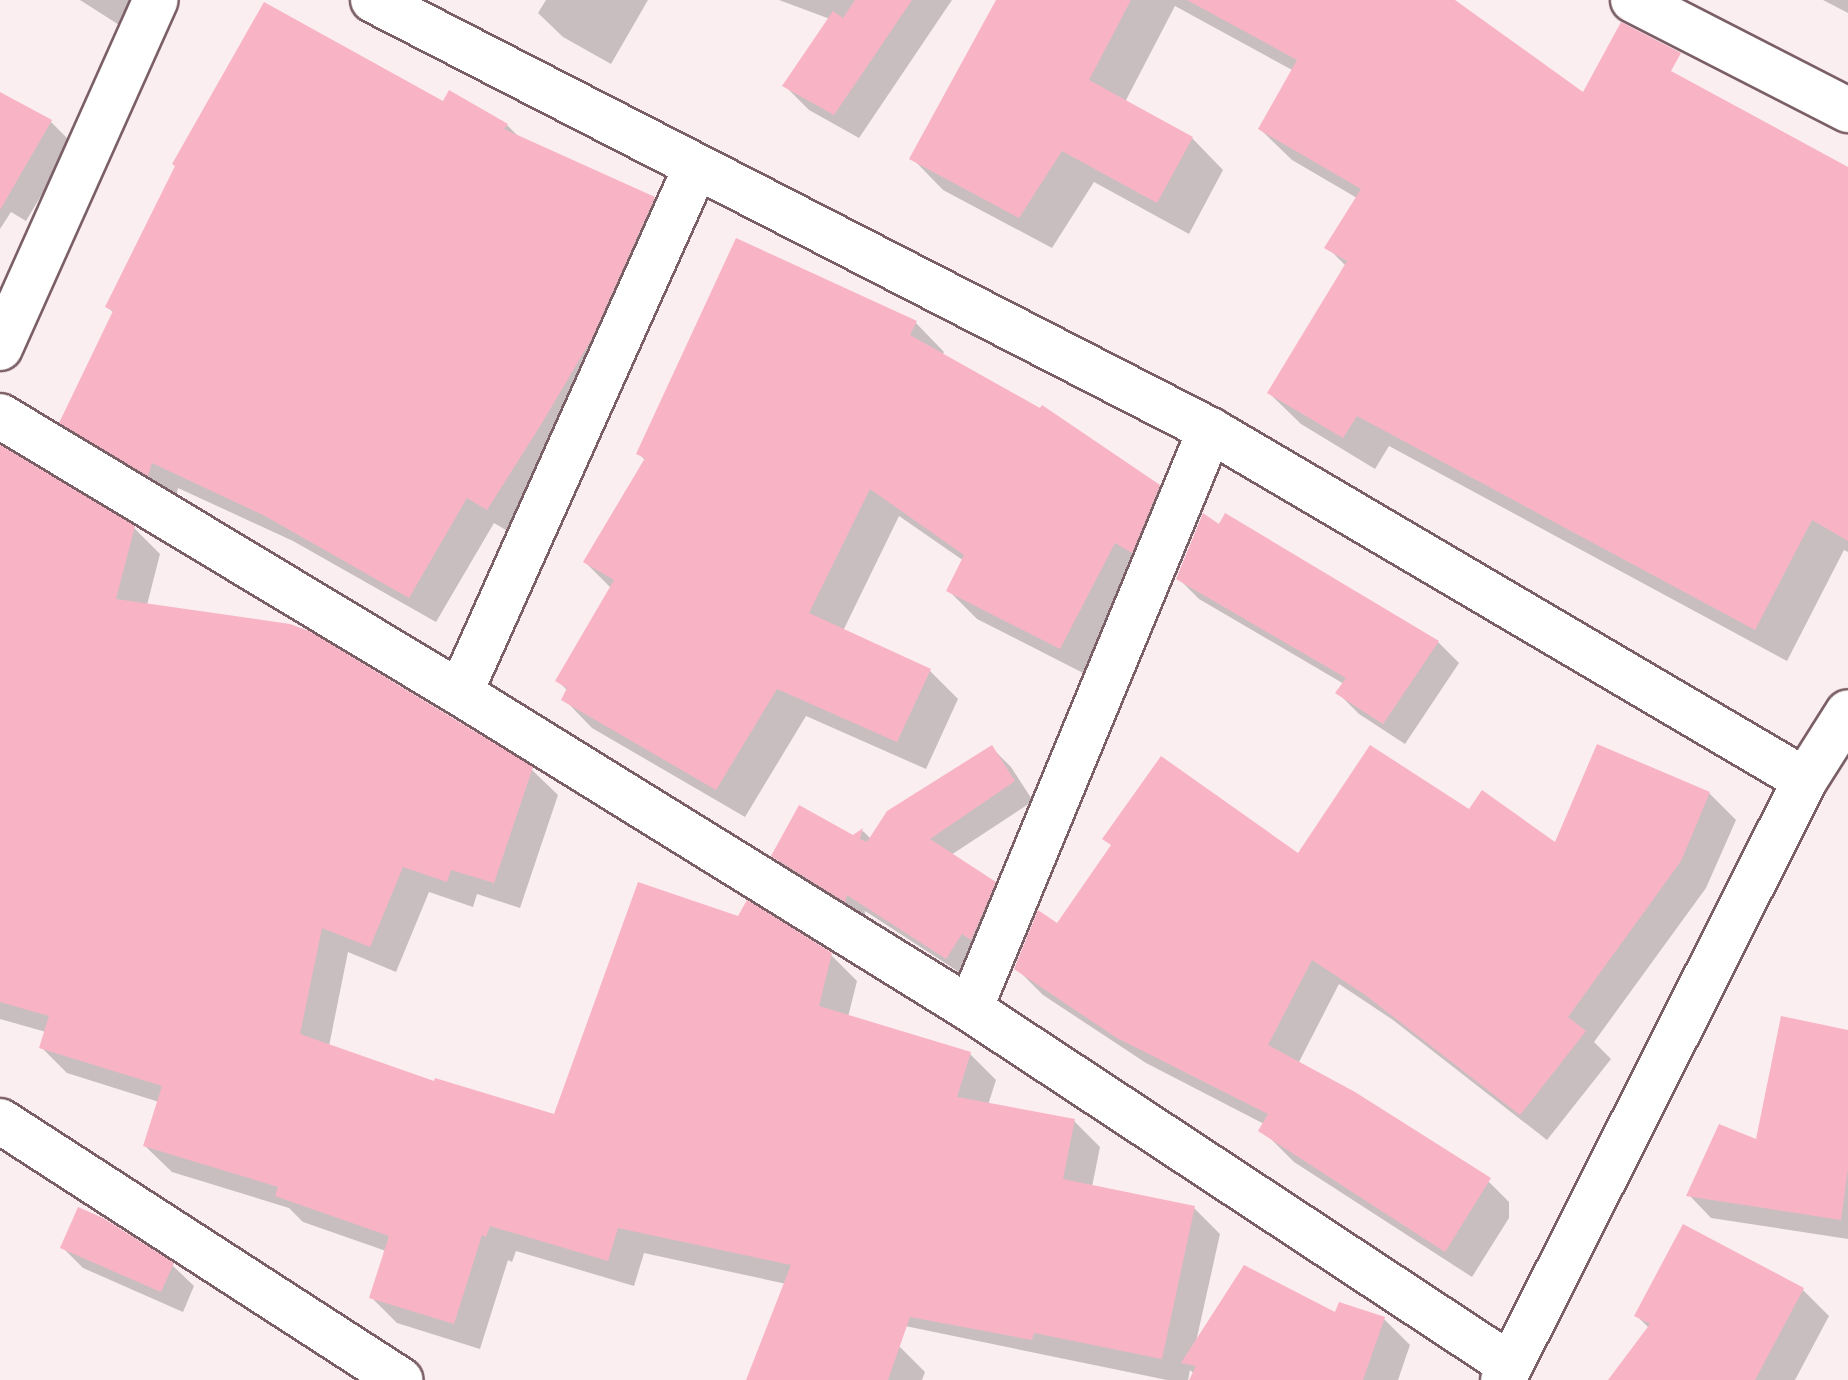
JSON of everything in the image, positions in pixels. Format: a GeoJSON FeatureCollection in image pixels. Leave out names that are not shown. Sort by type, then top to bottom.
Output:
{"type":"FeatureCollection","features":[{"type":"Feature","properties":{"kind":"street"},"geometry":{"type":"LineString","coordinates":[[0,348],[156,0]]}},
{"type":"Feature","properties":{"kind":"street"},"geometry":{"type":"LineString","coordinates":[[373,0],[1210,430],[1805,780]]}},
{"type":"Feature","properties":{"kind":"street"},"geometry":{"type":"LineString","coordinates":[[1633,0],[1848,110]]}},
{"type":"Feature","properties":{"kind":"street"},"geometry":{"type":"LineString","coordinates":[[460,693],[696,167]]}},
{"type":"Feature","properties":{"kind":"street"},"geometry":{"type":"LineString","coordinates":[[0,416],[460,693],[970,1009],[1506,1372],[1805,780],[1848,712]]}},
{"type":"Feature","properties":{"kind":"street"},"geometry":{"type":"LineString","coordinates":[[970,1009],[1210,430]]}},
{"type":"Feature","properties":{"kind":"street"},"geometry":{"type":"LineString","coordinates":[[0,1121],[400,1380]]}},
{"type":"Feature","properties":{"kind":"building"},"geometry":{"type":"Polygon","coordinates":[[[855,0],[912,0],[834,115],[782,86],[833,11],[843,18],[855,0]]]}},
{"type":"Feature","properties":{"kind":"building"},"geometry":{"type":"Polygon","coordinates":[[[996,0],[1131,0],[1089,80],[1193,137],[1157,203],[1062,151],[1019,218],[909,159],[996,0]]]}},
{"type":"Feature","properties":{"kind":"building"},"geometry":{"type":"Polygon","coordinates":[[[1187,0],[1455,0],[1583,92],[1621,22],[1681,53],[1671,71],[1848,167],[1848,541],[1812,520],[1755,630],[1357,416],[1343,438],[1267,393],[1347,261],[1324,248],[1361,189],[1258,129],[1297,60],[1187,0]]]}},
{"type":"Feature","properties":{"kind":"building"},"geometry":{"type":"Polygon","coordinates":[[[264,2],[443,101],[449,90],[508,124],[504,129],[655,197],[591,340],[542,423],[487,510],[467,498],[409,598],[265,516],[152,463],[148,476],[59,423],[113,311],[105,307],[175,166],[172,164],[264,2]]]}},
{"type":"Feature","properties":{"kind":"building"},"geometry":{"type":"Polygon","coordinates":[[[0,92],[52,120],[0,210],[0,92]]]}},
{"type":"Feature","properties":{"kind":"building"},"geometry":{"type":"Polygon","coordinates":[[[736,238],[917,321],[910,335],[1040,408],[1042,405],[1160,485],[1132,553],[1115,543],[1060,649],[946,591],[964,555],[870,489],[809,613],[931,669],[897,742],[777,689],[716,790],[561,700],[567,688],[555,681],[614,580],[583,562],[645,458],[636,454],[736,238]]]}},
{"type":"Feature","properties":{"kind":"building"},"geometry":{"type":"Polygon","coordinates":[[[0,445],[135,526],[116,599],[290,624],[309,631],[533,767],[494,883],[451,870],[447,882],[403,867],[370,947],[322,928],[300,1034],[434,1081],[435,1078],[554,1114],[638,882],[738,916],[747,900],[832,953],[819,1006],[971,1052],[957,1097],[1075,1119],[1063,1179],[1195,1206],[1162,1359],[1034,1333],[1032,1340],[910,1317],[888,1380],[746,1380],[791,1265],[618,1228],[608,1261],[490,1226],[486,1237],[482,1235],[454,1324],[369,1298],[389,1236],[275,1196],[278,1187],[143,1146],[162,1086],[39,1048],[49,1016],[0,1002],[0,445]]]}},
{"type":"Feature","properties":{"kind":"building"},"geometry":{"type":"Polygon","coordinates":[[[1203,513],[1219,524],[1225,513],[1439,641],[1383,724],[1335,693],[1346,678],[1176,579],[1203,513]]]}},
{"type":"Feature","properties":{"kind":"building"},"geometry":{"type":"Polygon","coordinates":[[[1597,744],[1710,792],[1681,861],[1568,1017],[1586,1031],[1520,1115],[1364,994],[1312,960],[1268,1045],[1355,1092],[1491,1178],[1445,1252],[1258,1131],[1268,1114],[1117,1038],[1014,969],[1038,910],[1057,923],[1111,845],[1102,839],[1161,756],[1298,853],[1370,745],[1469,809],[1482,790],[1555,842],[1597,744]]]}},
{"type":"Feature","properties":{"kind":"building"},"geometry":{"type":"Polygon","coordinates":[[[992,745],[1015,781],[930,839],[996,882],[971,940],[962,934],[946,959],[847,895],[845,902],[771,856],[799,805],[853,835],[863,828],[860,839],[867,842],[887,811],[992,745]]]}},
{"type":"Feature","properties":{"kind":"building"},"geometry":{"type":"Polygon","coordinates":[[[1781,1016],[1848,1030],[1848,1169],[1841,1220],[1686,1196],[1719,1124],[1756,1139],[1781,1016]]]}},
{"type":"Feature","properties":{"kind":"building"},"geometry":{"type":"Polygon","coordinates":[[[78,1207],[103,1218],[174,1263],[161,1292],[60,1248],[78,1207]]]}},
{"type":"Feature","properties":{"kind":"building"},"geometry":{"type":"Polygon","coordinates":[[[1683,1224],[1804,1288],[1755,1380],[1608,1380],[1650,1324],[1634,1316],[1683,1224]]]}},
{"type":"Feature","properties":{"kind":"building"},"geometry":{"type":"Polygon","coordinates":[[[1244,1265],[1335,1312],[1339,1302],[1385,1317],[1363,1380],[1189,1380],[1196,1366],[1181,1363],[1244,1265]]]}}]}
